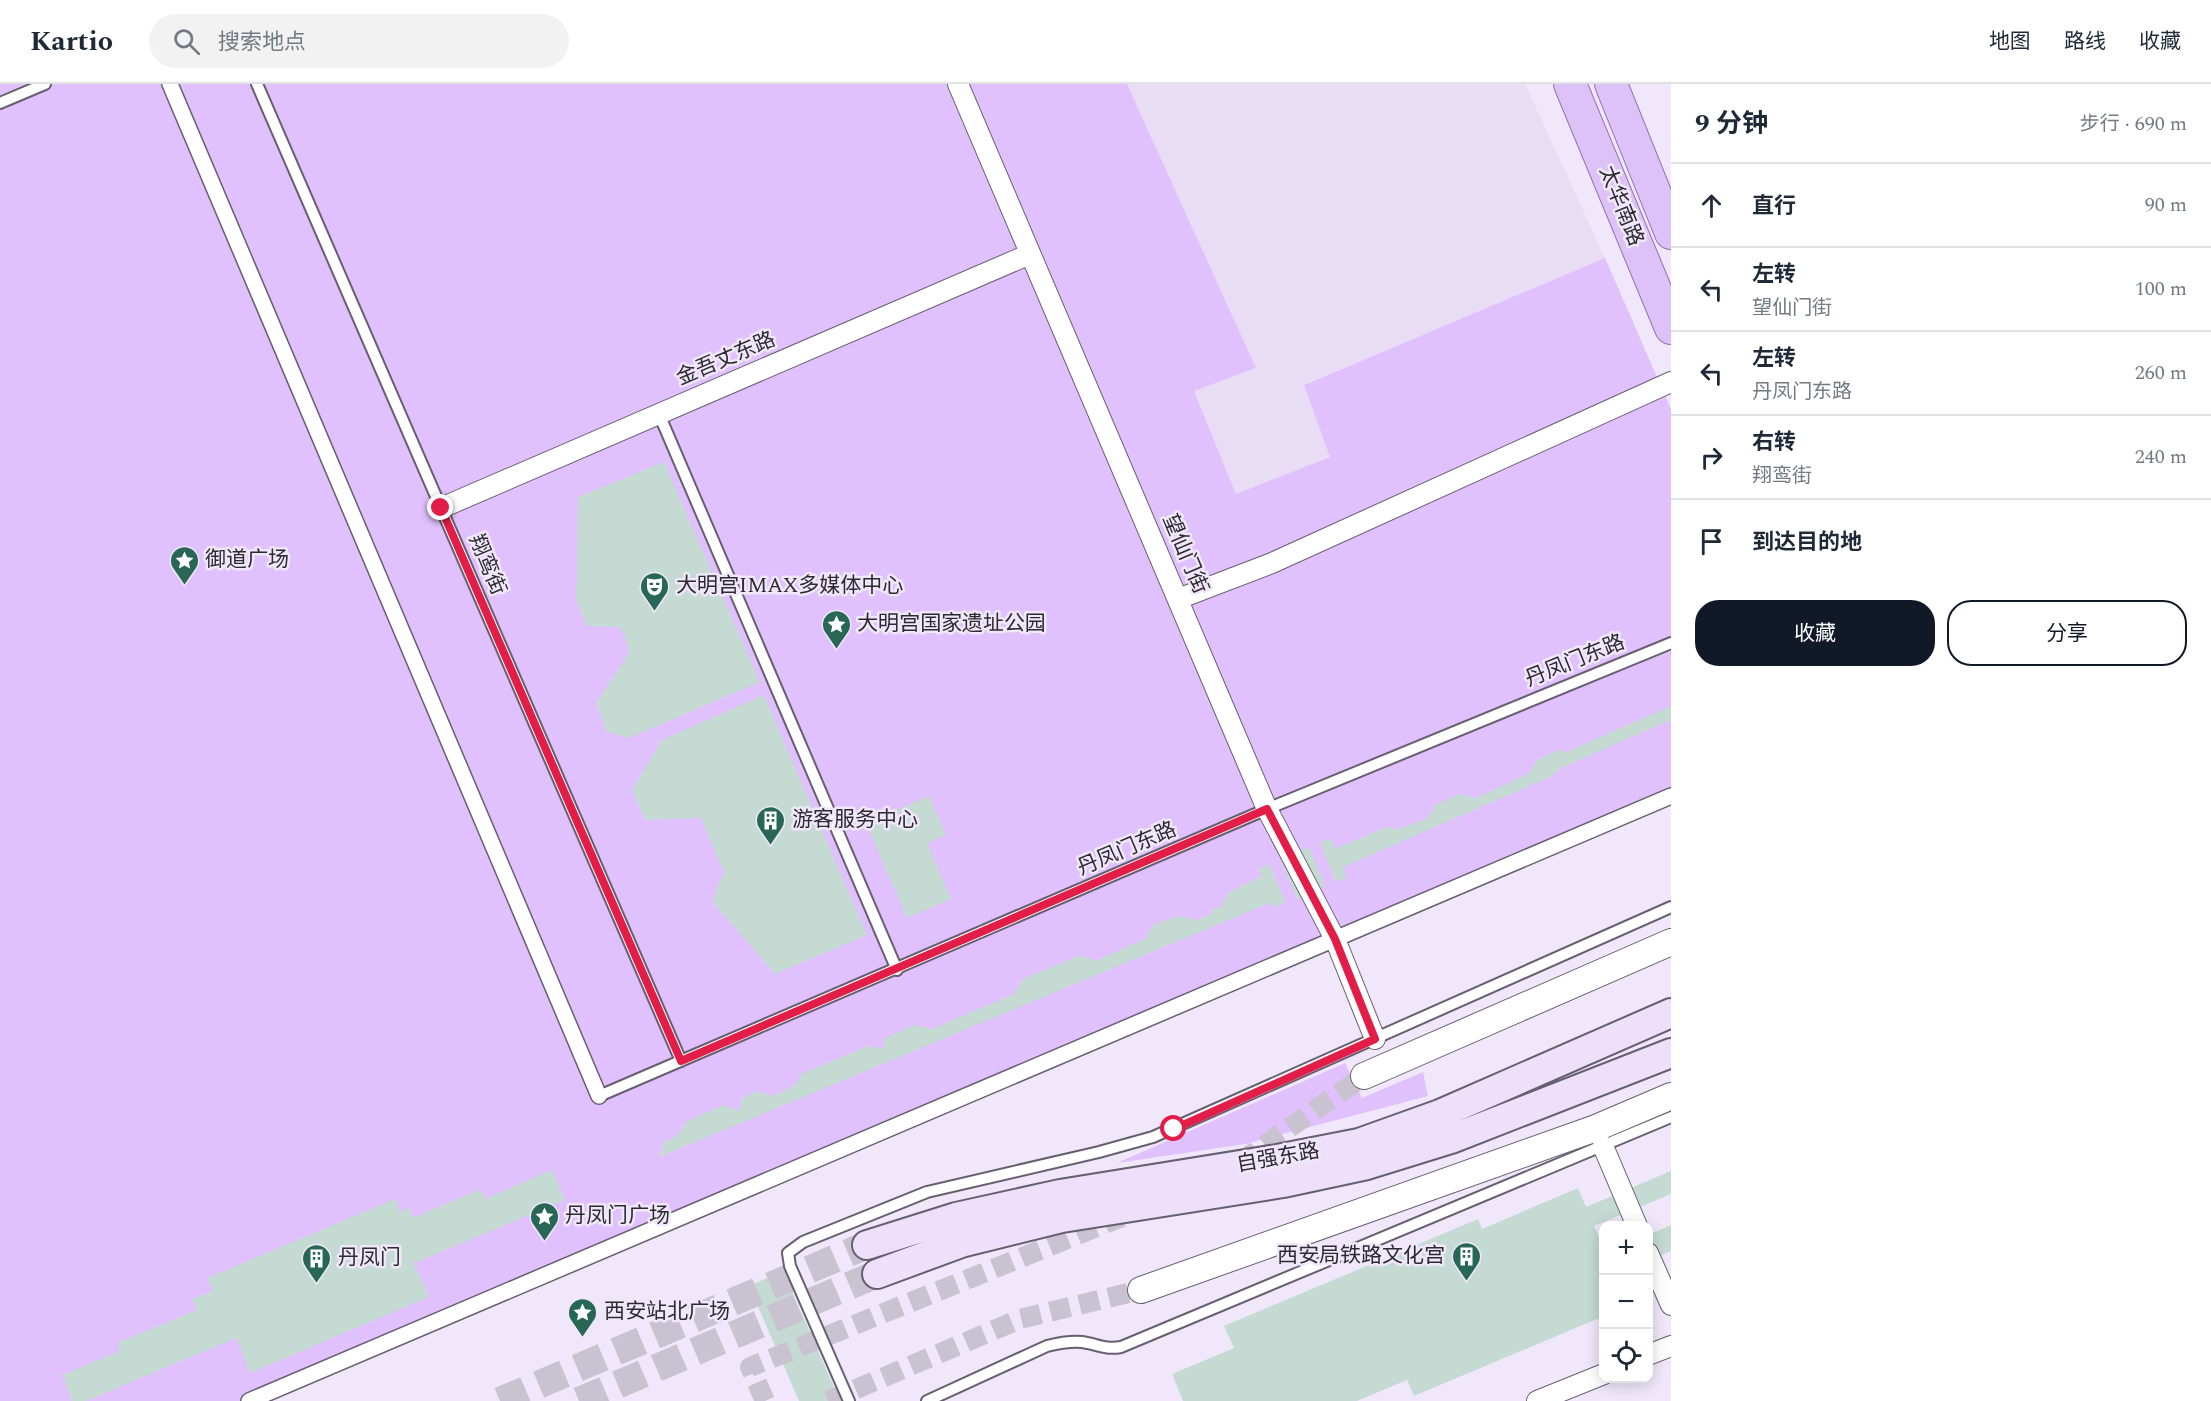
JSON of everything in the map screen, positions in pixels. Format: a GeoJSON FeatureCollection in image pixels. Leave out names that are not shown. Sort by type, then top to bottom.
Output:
{"type":"FeatureCollection","features":[{"type":"Feature","properties":{"kind":"main road","name":"太华南路"},"geometry":{"type":"LineString","coordinates":[[1570,84],[1671,328]]}},
{"type":"Feature","properties":{"kind":"main road","name":"太华南路"},"geometry":{"type":"LineString","coordinates":[[1611,84],[1671,232]]}},
{"type":"Feature","properties":{"kind":"main road","name":"自强东路"},"geometry":{"type":"LineString","coordinates":[[867,1245],[956,1217],[1060,1194],[1277,1159],[1359,1143],[1440,1114],[1671,1013]]}},
{"type":"Feature","properties":{"kind":"main road","name":"自强东路"},"geometry":{"type":"LineString","coordinates":[[877,1274],[961,1243],[1062,1218],[1283,1184],[1367,1165],[1451,1139],[1671,1053]]}},
{"type":"Feature","properties":{"kind":"street"},"geometry":{"type":"LineString","coordinates":[[170,84],[599,1096]]}},
{"type":"Feature","properties":{"kind":"street","name":"望仙门街"},"geometry":{"type":"LineString","coordinates":[[958,84],[1267,809],[1335,939],[1375,1039]]}},
{"type":"Feature","properties":{"kind":"street","name":"金吾丈东路"},"geometry":{"type":"LineString","coordinates":[[441,508],[1030,254]]}},
{"type":"Feature","properties":{"kind":"street"},"geometry":{"type":"LineString","coordinates":[[1178,598],[1272,563],[1671,382]]}},
{"type":"Feature","properties":{"kind":"street"},"geometry":{"type":"LineString","coordinates":[[249,1401],[1671,796]]}},
{"type":"Feature","properties":{"kind":"street"},"geometry":{"type":"LineString","coordinates":[[1364,1076],[1671,942]]}},
{"type":"Feature","properties":{"kind":"street"},"geometry":{"type":"LineString","coordinates":[[1141,1290],[1596,1128],[1671,1096]]}},
{"type":"Feature","properties":{"kind":"street"},"geometry":{"type":"LineString","coordinates":[[1603,1146],[1635,1221]]}},
{"type":"Feature","properties":{"kind":"street"},"geometry":{"type":"LineString","coordinates":[[1653,1264],[1671,1305]]}},
{"type":"Feature","properties":{"kind":"street"},"geometry":{"type":"LineString","coordinates":[[1653,1353],[1671,1346]]}},
{"type":"Feature","properties":{"kind":"street"},"geometry":{"type":"LineString","coordinates":[[1538,1401],[1599,1376]]}},
{"type":"Feature","properties":{"kind":"lane"},"geometry":{"type":"LineString","coordinates":[[0,103],[45,84]]}},
{"type":"Feature","properties":{"kind":"lane","name":"翔鸾街"},"geometry":{"type":"LineString","coordinates":[[257,84],[681,1061]]}},
{"type":"Feature","properties":{"kind":"lane"},"geometry":{"type":"LineString","coordinates":[[659,414],[897,970]]}},
{"type":"Feature","properties":{"kind":"lane","name":"丹凤门东路"},"geometry":{"type":"LineString","coordinates":[[599,1096],[897,970],[1267,809],[1671,643]]}},
{"type":"Feature","properties":{"kind":"lane"},"geometry":{"type":"LineString","coordinates":[[849,1401],[790,1266],[788,1253],[803,1242],[927,1192],[1154,1137],[1671,907]]}},
{"type":"Feature","properties":{"kind":"lane"},"geometry":{"type":"LineString","coordinates":[[927,1401],[1047,1346],[1066,1342],[1083,1342],[1108,1349],[1121,1347],[1671,1117]]}},
{"type":"Feature","properties":{"kind":"shaded area","name":"大明宫国家遗址公园"},"geometry":{"type":"Polygon","coordinates":[[[0,84],[1127,84],[1256,368],[1194,391],[1236,494],[1330,457],[1304,385],[1605,258],[1671,409],[1671,804],[259,1401],[0,1401],[0,84]]]}},
{"type":"Feature","properties":{"kind":"shaded area"},"geometry":{"type":"Polygon","coordinates":[[[1127,84],[1525,84],[1605,258],[1305,384],[1330,457],[1236,494],[1194,391],[1256,368],[1127,84]]]}},
{"type":"Feature","properties":{"kind":"shaded area"},"geometry":{"type":"Polygon","coordinates":[[[1345,1063],[1362,1098],[1423,1072],[1428,1096],[1245,1144],[1117,1163],[1345,1063]]]}},
{"type":"Feature","properties":{"kind":"building","name":"大明宫IMAX多媒体中心"},"geometry":{"type":"Polygon","coordinates":[[[664,462],[760,682],[629,738],[607,732],[596,703],[630,651],[620,627],[587,626],[576,599],[578,497],[664,462]]]}},
{"type":"Feature","properties":{"kind":"building","name":"游客服务中心"},"geometry":{"type":"Polygon","coordinates":[[[764,695],[867,935],[775,974],[712,901],[724,872],[701,818],[645,820],[632,790],[662,740],[764,695]]]}},
{"type":"Feature","properties":{"kind":"building"},"geometry":{"type":"Polygon","coordinates":[[[1671,706],[1671,720],[1563,767],[1550,777],[1343,867],[1347,878],[1336,882],[1320,843],[1331,838],[1335,849],[1386,827],[1399,829],[1428,818],[1435,805],[1460,794],[1476,798],[1530,773],[1537,760],[1559,750],[1566,752],[1671,706]]]}},
{"type":"Feature","properties":{"kind":"building"},"geometry":{"type":"Polygon","coordinates":[[[929,796],[946,835],[927,843],[951,899],[907,918],[866,823],[929,796]]]}},
{"type":"Feature","properties":{"kind":"building"},"geometry":{"type":"Polygon","coordinates":[[[1309,847],[1325,886],[1316,890],[1300,851],[1309,847]]]}},
{"type":"Feature","properties":{"kind":"building"},"geometry":{"type":"Polygon","coordinates":[[[1289,856],[1305,895],[1297,899],[1280,859],[1289,856]]]}},
{"type":"Feature","properties":{"kind":"building"},"geometry":{"type":"Polygon","coordinates":[[[1269,864],[1286,903],[1274,907],[1272,902],[659,1157],[663,1143],[675,1137],[688,1121],[723,1105],[740,1111],[741,1099],[757,1091],[773,1096],[795,1085],[801,1074],[868,1046],[884,1049],[884,1039],[914,1025],[932,1029],[1014,994],[1023,979],[1081,955],[1095,961],[1145,939],[1153,925],[1178,916],[1197,920],[1212,914],[1211,910],[1222,906],[1228,893],[1261,876],[1259,869],[1269,864]]]}},
{"type":"Feature","properties":{"kind":"building","name":"丹凤门"},"geometry":{"type":"Polygon","coordinates":[[[552,1170],[565,1200],[414,1263],[429,1297],[250,1373],[236,1338],[86,1401],[72,1401],[62,1375],[120,1351],[117,1343],[197,1310],[192,1299],[213,1291],[207,1278],[395,1199],[400,1212],[409,1208],[413,1218],[481,1189],[485,1199],[552,1170]]]}},
{"type":"Feature","properties":{"kind":"building","name":"西安局铁路文化宫"},"geometry":{"type":"Polygon","coordinates":[[[1671,1171],[1671,1194],[1606,1221],[1599,1221],[1599,1224],[1594,1226],[1599,1237],[1599,1318],[1414,1396],[1407,1380],[1357,1401],[1183,1401],[1172,1374],[1234,1348],[1224,1326],[1478,1219],[1482,1229],[1578,1188],[1586,1207],[1671,1171]]]}},
{"type":"Feature","properties":{"kind":"building"},"geometry":{"type":"Polygon","coordinates":[[[1671,1225],[1671,1251],[1653,1259],[1653,1233],[1671,1225]]]}},
{"type":"Feature","properties":{"kind":"building"},"geometry":{"type":"Polygon","coordinates":[[[783,1271],[840,1401],[799,1401],[749,1286],[783,1271]]]}},
{"type":"Feature","properties":{"kind":"tunnel"},"geometry":{"type":"LineString","coordinates":[[1240,1162],[1364,1076]]}},
{"type":"Feature","properties":{"kind":"tunnel"},"geometry":{"type":"LineString","coordinates":[[765,1401],[750,1367],[1122,1217]]}},
{"type":"Feature","properties":{"kind":"tunnel"},"geometry":{"type":"LineString","coordinates":[[500,1401],[867,1245]]}},
{"type":"Feature","properties":{"kind":"tunnel"},"geometry":{"type":"LineString","coordinates":[[579,1401],[877,1274]]}},
{"type":"Feature","properties":{"kind":"tunnel"},"geometry":{"type":"LineString","coordinates":[[828,1401],[1020,1319],[1141,1290]]}},
{"type":"Feature","properties":{"kind":"place","name":"御道广场"},"geometry":{"type":"Point","coordinates":[184,586]}},
{"type":"Feature","properties":{"kind":"place","name":"大明宫IMAX多媒体中心"},"geometry":{"type":"Point","coordinates":[655,612]}},
{"type":"Feature","properties":{"kind":"place","name":"大明宫国家遗址公园"},"geometry":{"type":"Point","coordinates":[836,650]}},
{"type":"Feature","properties":{"kind":"place","name":"游客服务中心"},"geometry":{"type":"Point","coordinates":[771,846]}},
{"type":"Feature","properties":{"kind":"place","name":"丹凤门广场"},"geometry":{"type":"Point","coordinates":[544,1242]}},
{"type":"Feature","properties":{"kind":"place","name":"西安局铁路文化宫"},"geometry":{"type":"Point","coordinates":[1466,1282]}},
{"type":"Feature","properties":{"kind":"place","name":"丹凤门"},"geometry":{"type":"Point","coordinates":[317,1284]}},
{"type":"Feature","properties":{"kind":"place","name":"西安站北广场"},"geometry":{"type":"Point","coordinates":[583,1338]}},
{"type":"Feature","properties":{"kind":"route"},"geometry":{"type":"LineString","coordinates":[[441,508],[681,1061],[1267,809],[1335,939],[1375,1039],[1174,1129]]}}]}
